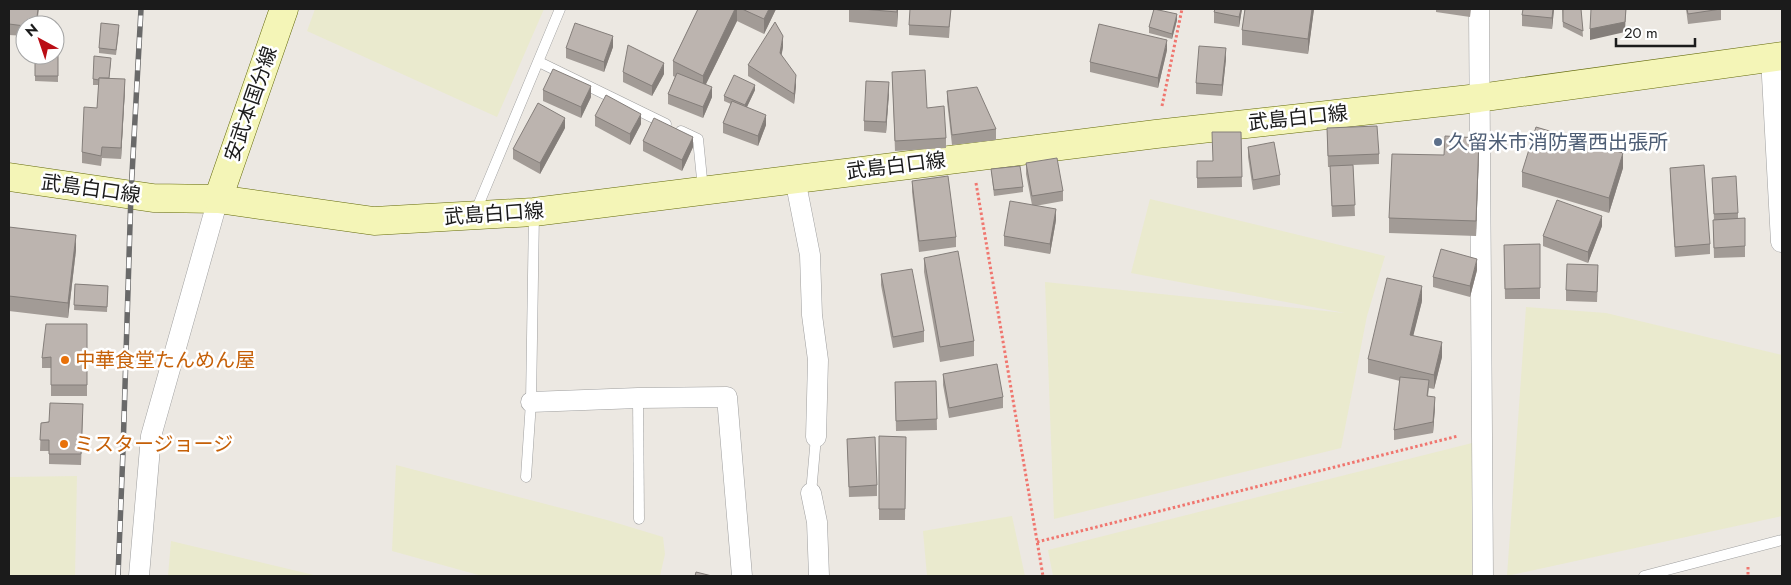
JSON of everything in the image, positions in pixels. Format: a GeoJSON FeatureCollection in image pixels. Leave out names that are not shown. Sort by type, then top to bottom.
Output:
{"type":"FeatureCollection","features":[{"type":"Feature","properties":{"kind":"main road","name":"安武本国分線"},"geometry":{"type":"LineString","coordinates":[[218,199],[284,9]]}},
{"type":"Feature","properties":{"kind":"main road","name":"武島白口線"},"geometry":{"type":"LineString","coordinates":[[9,177],[153,198],[218,199],[374,221],[534,212],[1156,134],[1479,98],[1777,57]]}},
{"type":"Feature","properties":{"kind":"street"},"geometry":{"type":"LineString","coordinates":[[1479,9],[1483,576]]}},
{"type":"Feature","properties":{"kind":"street"},"geometry":{"type":"LineString","coordinates":[[1777,57],[1781,242]]}},
{"type":"Feature","properties":{"kind":"street"},"geometry":{"type":"LineString","coordinates":[[795,178],[810,255],[812,315],[818,360],[816,437]]}},
{"type":"Feature","properties":{"kind":"street"},"geometry":{"type":"LineString","coordinates":[[139,576],[151,436],[218,199]]}},
{"type":"Feature","properties":{"kind":"street"},"geometry":{"type":"LineString","coordinates":[[531,402],[638,398],[728,398],[742,576]]}},
{"type":"Feature","properties":{"kind":"street"},"geometry":{"type":"LineString","coordinates":[[811,493],[817,522],[818,576]]}},
{"type":"Feature","properties":{"kind":"lane"},"geometry":{"type":"LineString","coordinates":[[473,216],[560,9]]}},
{"type":"Feature","properties":{"kind":"lane"},"geometry":{"type":"LineString","coordinates":[[538,62],[698,139],[704,191]]}},
{"type":"Feature","properties":{"kind":"lane"},"geometry":{"type":"LineString","coordinates":[[526,477],[531,402],[534,212]]}},
{"type":"Feature","properties":{"kind":"lane"},"geometry":{"type":"LineString","coordinates":[[638,398],[638,519]]}},
{"type":"Feature","properties":{"kind":"lane"},"geometry":{"type":"LineString","coordinates":[[811,493],[816,437]]}},
{"type":"Feature","properties":{"kind":"lane"},"geometry":{"type":"LineString","coordinates":[[1644,576],[1782,540]]}},
{"type":"Feature","properties":{"kind":"path"},"geometry":{"type":"LineString","coordinates":[[1156,134],[1182,9]]}},
{"type":"Feature","properties":{"kind":"path"},"geometry":{"type":"LineString","coordinates":[[972,157],[1042,576]]}},
{"type":"Feature","properties":{"kind":"path"},"geometry":{"type":"LineString","coordinates":[[1037,542],[1483,429]]}},
{"type":"Feature","properties":{"kind":"green space"},"geometry":{"type":"Polygon","coordinates":[[[315,9],[544,9],[497,117],[307,31],[315,9]]]}},
{"type":"Feature","properties":{"kind":"green space"},"geometry":{"type":"Polygon","coordinates":[[[1150,199],[1385,256],[1367,316],[1341,448],[1054,519],[1045,282],[1345,313],[1131,273],[1150,199]]]}},
{"type":"Feature","properties":{"kind":"green space"},"geometry":{"type":"Polygon","coordinates":[[[1526,307],[1606,313],[1782,355],[1782,516],[1507,576],[1526,307]]]}},
{"type":"Feature","properties":{"kind":"green space"},"geometry":{"type":"Polygon","coordinates":[[[1472,443],[1472,576],[1053,576],[1048,550],[1472,443]]]}},
{"type":"Feature","properties":{"kind":"green space"},"geometry":{"type":"Polygon","coordinates":[[[396,465],[607,520],[663,537],[665,554],[660,576],[482,576],[392,551],[396,465]]]}},
{"type":"Feature","properties":{"kind":"green space"},"geometry":{"type":"Polygon","coordinates":[[[77,476],[75,576],[9,576],[9,477],[77,476]]]}},
{"type":"Feature","properties":{"kind":"green space"},"geometry":{"type":"Polygon","coordinates":[[[1012,516],[1025,576],[927,576],[923,531],[1012,516]]]}},
{"type":"Feature","properties":{"kind":"green space"},"geometry":{"type":"Polygon","coordinates":[[[171,541],[318,576],[168,576],[171,541]]]}},
{"type":"Feature","properties":{"kind":"building"},"geometry":{"type":"Polygon","coordinates":[[[9,9],[38,9],[37,15],[15,15],[15,25],[9,24],[9,9]]]}},
{"type":"Feature","properties":{"kind":"building"},"geometry":{"type":"Polygon","coordinates":[[[698,9],[735,9],[703,76],[673,61],[698,9]]]}},
{"type":"Feature","properties":{"kind":"building"},"geometry":{"type":"Polygon","coordinates":[[[742,9],[769,9],[764,19],[742,9]]]}},
{"type":"Feature","properties":{"kind":"building"},"geometry":{"type":"Polygon","coordinates":[[[862,9],[897,9],[897,12],[862,9]]]}},
{"type":"Feature","properties":{"kind":"building"},"geometry":{"type":"Polygon","coordinates":[[[910,9],[951,9],[949,27],[909,25],[910,9]]]}},
{"type":"Feature","properties":{"kind":"building"},"geometry":{"type":"Polygon","coordinates":[[[1154,9],[1177,14],[1172,34],[1149,27],[1154,9]]]}},
{"type":"Feature","properties":{"kind":"building"},"geometry":{"type":"Polygon","coordinates":[[[1215,9],[1241,9],[1239,17],[1214,12],[1215,9]]]}},
{"type":"Feature","properties":{"kind":"building"},"geometry":{"type":"Polygon","coordinates":[[[1245,9],[1312,9],[1308,39],[1242,30],[1245,9]]]}},
{"type":"Feature","properties":{"kind":"building"},"geometry":{"type":"Polygon","coordinates":[[[1523,9],[1553,9],[1552,18],[1522,15],[1523,9]]]}},
{"type":"Feature","properties":{"kind":"building"},"geometry":{"type":"Polygon","coordinates":[[[1563,9],[1581,9],[1583,31],[1563,22],[1563,9]]]}},
{"type":"Feature","properties":{"kind":"building"},"geometry":{"type":"Polygon","coordinates":[[[1591,9],[1626,9],[1625,22],[1590,29],[1591,9]]]}},
{"type":"Feature","properties":{"kind":"building"},"geometry":{"type":"Polygon","coordinates":[[[1687,9],[1721,9],[1688,14],[1687,9]]]}},
{"type":"Feature","properties":{"kind":"building"},"geometry":{"type":"Polygon","coordinates":[[[775,22],[783,36],[780,53],[796,75],[794,94],[748,65],[775,22]]]}},
{"type":"Feature","properties":{"kind":"building"},"geometry":{"type":"Polygon","coordinates":[[[101,23],[119,25],[116,50],[99,48],[101,23]]]}},
{"type":"Feature","properties":{"kind":"building"},"geometry":{"type":"Polygon","coordinates":[[[575,23],[613,36],[604,62],[566,48],[575,23]]]}},
{"type":"Feature","properties":{"kind":"building"},"geometry":{"type":"Polygon","coordinates":[[[1099,24],[1167,40],[1158,78],[1090,62],[1099,24]]]}},
{"type":"Feature","properties":{"kind":"building"},"geometry":{"type":"Polygon","coordinates":[[[628,45],[664,63],[652,86],[623,72],[628,45]]]}},
{"type":"Feature","properties":{"kind":"building"},"geometry":{"type":"Polygon","coordinates":[[[1199,46],[1226,48],[1222,85],[1196,83],[1199,46]]]}},
{"type":"Feature","properties":{"kind":"building"},"geometry":{"type":"Polygon","coordinates":[[[94,56],[111,58],[109,78],[93,79],[94,56]]]}},
{"type":"Feature","properties":{"kind":"building"},"geometry":{"type":"Polygon","coordinates":[[[35,65],[58,65],[58,76],[35,76],[35,65]]]}},
{"type":"Feature","properties":{"kind":"building"},"geometry":{"type":"Polygon","coordinates":[[[553,69],[591,86],[581,107],[543,90],[553,69]]]}},
{"type":"Feature","properties":{"kind":"building"},"geometry":{"type":"Polygon","coordinates":[[[925,70],[927,108],[944,106],[946,138],[895,141],[892,72],[925,70]]]}},
{"type":"Feature","properties":{"kind":"building"},"geometry":{"type":"Polygon","coordinates":[[[677,73],[712,87],[703,107],[668,94],[677,73]]]}},
{"type":"Feature","properties":{"kind":"building"},"geometry":{"type":"Polygon","coordinates":[[[734,75],[755,85],[745,105],[724,96],[734,75]]]}},
{"type":"Feature","properties":{"kind":"building"},"geometry":{"type":"Polygon","coordinates":[[[99,78],[125,79],[121,148],[102,147],[101,156],[82,152],[84,107],[97,108],[99,78]]]}},
{"type":"Feature","properties":{"kind":"building"},"geometry":{"type":"Polygon","coordinates":[[[866,81],[889,82],[886,122],[864,121],[866,81]]]}},
{"type":"Feature","properties":{"kind":"building"},"geometry":{"type":"Polygon","coordinates":[[[977,87],[996,129],[952,135],[947,91],[977,87]]]}},
{"type":"Feature","properties":{"kind":"building"},"geometry":{"type":"Polygon","coordinates":[[[606,95],[641,114],[630,134],[595,116],[606,95]]]}},
{"type":"Feature","properties":{"kind":"building"},"geometry":{"type":"Polygon","coordinates":[[[732,101],[766,115],[758,136],[723,123],[732,101]]]}},
{"type":"Feature","properties":{"kind":"building"},"geometry":{"type":"Polygon","coordinates":[[[538,103],[565,118],[540,163],[513,149],[538,103]]]}},
{"type":"Feature","properties":{"kind":"building"},"geometry":{"type":"Polygon","coordinates":[[[654,118],[693,137],[682,160],[643,141],[654,118]]]}},
{"type":"Feature","properties":{"kind":"building"},"geometry":{"type":"Polygon","coordinates":[[[1377,126],[1379,154],[1328,156],[1327,128],[1377,126]]]}},
{"type":"Feature","properties":{"kind":"building"},"geometry":{"type":"Polygon","coordinates":[[[1536,127],[1623,153],[1609,198],[1522,172],[1536,127]]]}},
{"type":"Feature","properties":{"kind":"building"},"geometry":{"type":"Polygon","coordinates":[[[1212,132],[1241,132],[1242,177],[1197,178],[1197,161],[1213,161],[1212,132]]]}},
{"type":"Feature","properties":{"kind":"building"},"geometry":{"type":"Polygon","coordinates":[[[1445,136],[1479,138],[1476,221],[1389,218],[1392,154],[1444,155],[1445,136]]]}},
{"type":"Feature","properties":{"kind":"building"},"geometry":{"type":"Polygon","coordinates":[[[1274,142],[1280,175],[1253,180],[1248,147],[1274,142]]]}},
{"type":"Feature","properties":{"kind":"building"},"geometry":{"type":"Polygon","coordinates":[[[1057,158],[1063,191],[1032,196],[1026,163],[1057,158]]]}},
{"type":"Feature","properties":{"kind":"building"},"geometry":{"type":"Polygon","coordinates":[[[1353,165],[1355,205],[1332,206],[1330,166],[1353,165]]]}},
{"type":"Feature","properties":{"kind":"building"},"geometry":{"type":"Polygon","coordinates":[[[1704,165],[1710,244],[1675,247],[1670,168],[1704,165]]]}},
{"type":"Feature","properties":{"kind":"building"},"geometry":{"type":"Polygon","coordinates":[[[1020,166],[1023,187],[994,190],[991,169],[1020,166]]]}},
{"type":"Feature","properties":{"kind":"building"},"geometry":{"type":"Polygon","coordinates":[[[948,176],[956,237],[919,241],[912,181],[948,176]]]}},
{"type":"Feature","properties":{"kind":"building"},"geometry":{"type":"Polygon","coordinates":[[[1736,176],[1738,213],[1714,214],[1712,178],[1736,176]]]}},
{"type":"Feature","properties":{"kind":"building"},"geometry":{"type":"Polygon","coordinates":[[[1557,200],[1602,216],[1588,252],[1543,236],[1557,200]]]}},
{"type":"Feature","properties":{"kind":"building"},"geometry":{"type":"Polygon","coordinates":[[[1010,201],[1056,209],[1050,244],[1004,236],[1010,201]]]}},
{"type":"Feature","properties":{"kind":"building"},"geometry":{"type":"Polygon","coordinates":[[[1745,218],[1745,246],[1714,248],[1713,220],[1745,218]]]}},
{"type":"Feature","properties":{"kind":"building"},"geometry":{"type":"Polygon","coordinates":[[[9,227],[76,235],[68,303],[9,296],[9,227]]]}},
{"type":"Feature","properties":{"kind":"building"},"geometry":{"type":"Polygon","coordinates":[[[1540,244],[1540,288],[1505,289],[1504,245],[1540,244]]]}},
{"type":"Feature","properties":{"kind":"building"},"geometry":{"type":"Polygon","coordinates":[[[1441,249],[1477,259],[1470,286],[1433,277],[1441,249]]]}},
{"type":"Feature","properties":{"kind":"building"},"geometry":{"type":"Polygon","coordinates":[[[958,251],[974,341],[940,347],[924,258],[958,251]]]}},
{"type":"Feature","properties":{"kind":"building"},"geometry":{"type":"Polygon","coordinates":[[[1567,264],[1598,265],[1597,292],[1566,290],[1567,264]]]}},
{"type":"Feature","properties":{"kind":"building"},"geometry":{"type":"Polygon","coordinates":[[[912,269],[924,331],[893,337],[881,274],[912,269]]]}},
{"type":"Feature","properties":{"kind":"building"},"geometry":{"type":"Polygon","coordinates":[[[1387,278],[1422,286],[1410,335],[1442,342],[1434,375],[1368,359],[1387,278]]]}},
{"type":"Feature","properties":{"kind":"building"},"geometry":{"type":"Polygon","coordinates":[[[75,284],[108,286],[107,307],[74,305],[75,284]]]}},
{"type":"Feature","properties":{"kind":"building"},"geometry":{"type":"Polygon","coordinates":[[[46,324],[87,324],[87,385],[51,385],[51,357],[42,358],[46,324]]]}},
{"type":"Feature","properties":{"kind":"building"},"geometry":{"type":"Polygon","coordinates":[[[997,364],[1003,397],[949,408],[943,374],[997,364]]]}},
{"type":"Feature","properties":{"kind":"building"},"geometry":{"type":"Polygon","coordinates":[[[1400,377],[1429,380],[1427,396],[1435,397],[1433,422],[1394,430],[1400,377]]]}},
{"type":"Feature","properties":{"kind":"building"},"geometry":{"type":"Polygon","coordinates":[[[936,381],[937,419],[896,421],[895,382],[936,381]]]}},
{"type":"Feature","properties":{"kind":"building"},"geometry":{"type":"Polygon","coordinates":[[[50,403],[83,404],[81,454],[49,454],[49,440],[40,440],[41,423],[49,422],[50,403]]]}},
{"type":"Feature","properties":{"kind":"building"},"geometry":{"type":"Polygon","coordinates":[[[879,436],[906,437],[905,509],[879,509],[879,436]]]}},
{"type":"Feature","properties":{"kind":"building"},"geometry":{"type":"Polygon","coordinates":[[[875,437],[877,485],[849,487],[847,439],[875,437]]]}},
{"type":"Feature","properties":{"kind":"building"},"geometry":{"type":"Polygon","coordinates":[[[696,572],[712,576],[695,576],[696,572]]]}},
{"type":"Feature","properties":{"kind":"railway"},"geometry":{"type":"LineString","coordinates":[[118,576],[131,193],[141,9]]}},
{"type":"Feature","properties":{"kind":"place","name":"久留米市消防署西出張所"},"geometry":{"type":"Point","coordinates":[1438,142]}},
{"type":"Feature","properties":{"kind":"place","name":"中華食堂たんめん屋"},"geometry":{"type":"Point","coordinates":[65,360]}},
{"type":"Feature","properties":{"kind":"place","name":"ミスタージョージ"},"geometry":{"type":"Point","coordinates":[64,444]}}]}
